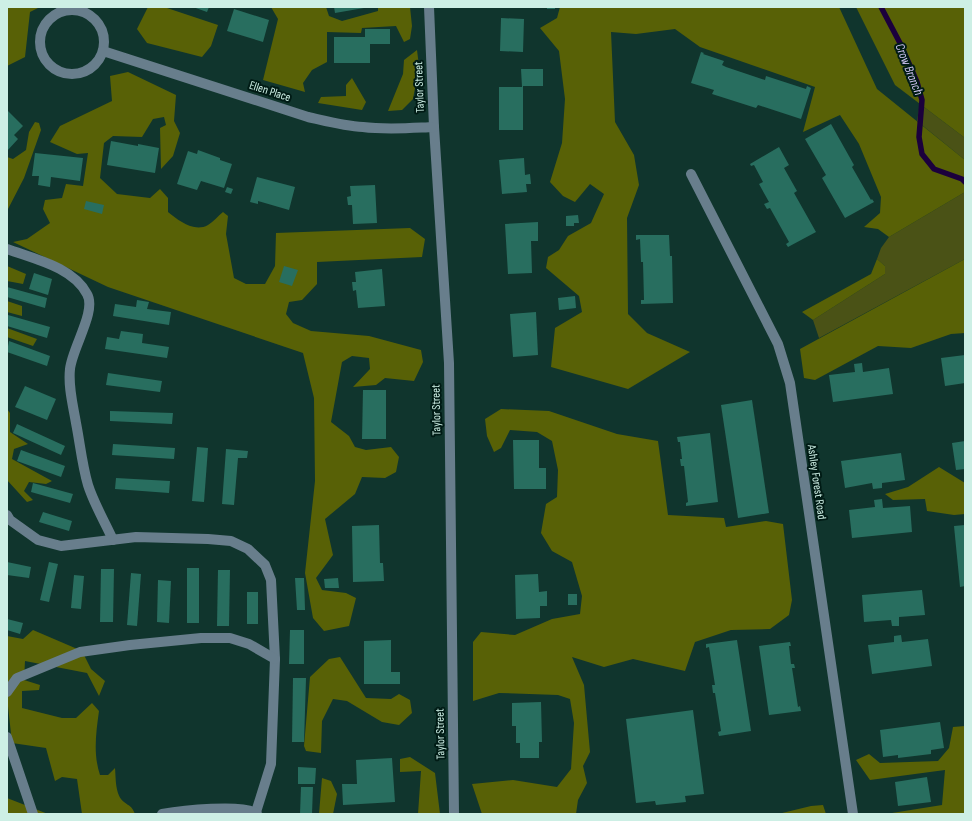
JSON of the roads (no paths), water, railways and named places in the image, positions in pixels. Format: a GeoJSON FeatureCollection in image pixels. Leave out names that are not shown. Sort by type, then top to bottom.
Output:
{"type":"FeatureCollection","features":[{"type":"Feature","properties":{"kind":"street","name":"Taylor Street"},"geometry":{"type":"LineString","coordinates":[[429,7],[434,127],[449,363],[454,814]]}},
{"type":"Feature","properties":{"kind":"street"},"geometry":{"type":"LineString","coordinates":[[72,9],[82,11],[91,15],[98,22],[103,31],[105,41],[103,51],[99,61],[92,68],[83,73],[62,73],[54,69],[46,62],[41,52],[41,32],[46,23],[61,11],[72,9]]}},
{"type":"Feature","properties":{"kind":"street","name":"Ellen Place"},"geometry":{"type":"LineString","coordinates":[[103,51],[308,117],[338,124],[363,128],[398,129],[434,127]]}},
{"type":"Feature","properties":{"kind":"street","name":"Ashley Forest Road"},"geometry":{"type":"LineString","coordinates":[[691,174],[778,344],[790,383],[853,814]]}},
{"type":"Feature","properties":{"kind":"street"},"geometry":{"type":"LineString","coordinates":[[7,249],[64,270],[81,284],[88,295],[90,306],[84,328],[74,348],[70,368],[70,388],[88,484],[93,500],[114,540]]}},
{"type":"Feature","properties":{"kind":"street"},"geometry":{"type":"LineString","coordinates":[[7,515],[10,520],[38,540],[61,546],[136,537],[231,541],[248,549],[265,565],[271,580],[276,659],[271,764],[256,813],[246,809],[162,814]]}},
{"type":"Feature","properties":{"kind":"street"},"geometry":{"type":"LineString","coordinates":[[7,692],[17,678],[80,652],[130,645],[201,638],[230,638],[249,644],[276,659]]}},
{"type":"Feature","properties":{"kind":"street"},"geometry":{"type":"LineString","coordinates":[[7,737],[33,814]]}},
{"type":"Feature","properties":{"kind":"waterway","name":"Crow Branch"},"geometry":{"type":"LineString","coordinates":[[881,7],[901,45],[917,82],[922,100],[919,137],[922,154],[934,169],[962,179],[965,182]]}}]}
